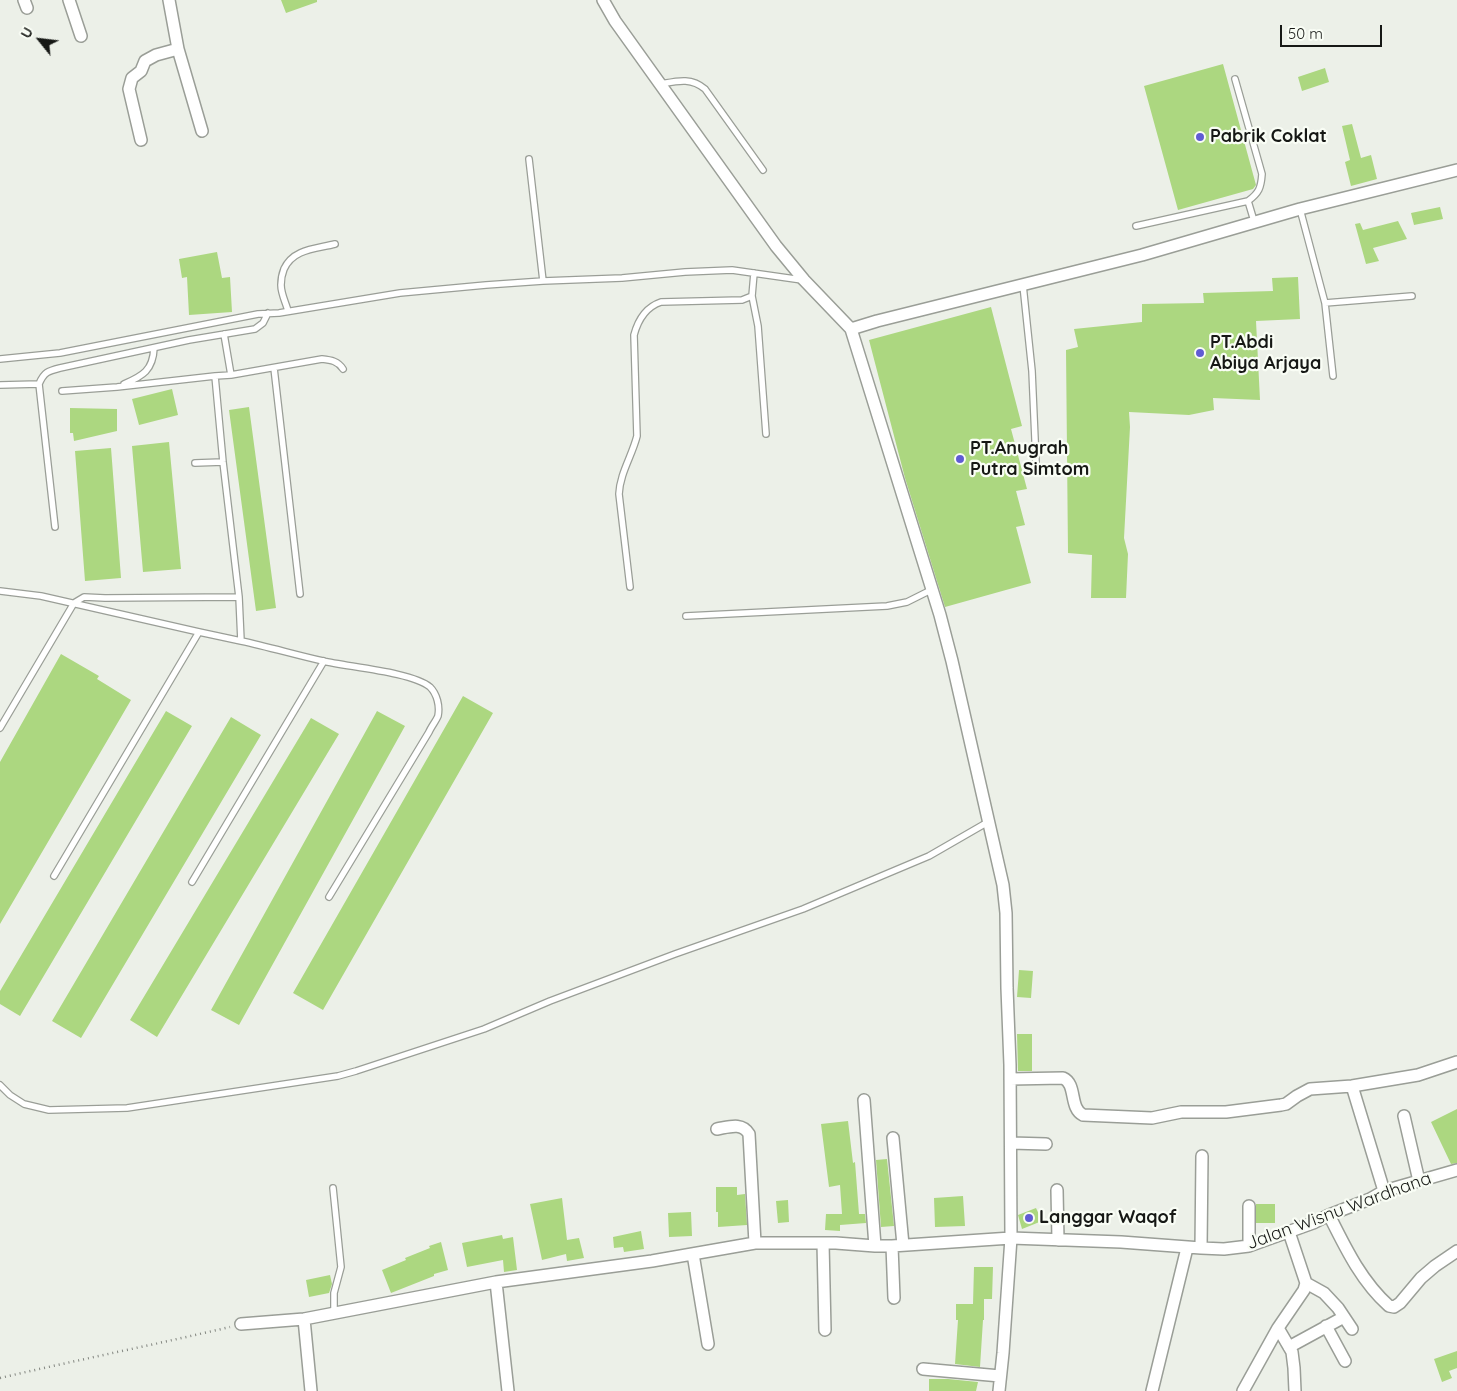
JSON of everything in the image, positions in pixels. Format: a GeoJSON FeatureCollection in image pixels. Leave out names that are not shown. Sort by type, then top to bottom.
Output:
{"type":"FeatureCollection","features":[{"type":"Feature","properties":{"kind":"street"},"geometry":{"type":"LineString","coordinates":[[69,0],[81,36]]}},
{"type":"Feature","properties":{"kind":"street"},"geometry":{"type":"LineString","coordinates":[[169,0],[178,49],[202,131]]}},
{"type":"Feature","properties":{"kind":"street"},"geometry":{"type":"LineString","coordinates":[[603,0],[660,84],[776,246],[804,280],[851,329],[952,661],[988,822],[1000,866],[1006,913],[1011,1238],[1003,1353],[998,1391]]}},
{"type":"Feature","properties":{"kind":"street"},"geometry":{"type":"LineString","coordinates":[[141,140],[129,89],[130,82],[135,74],[141,70],[145,61],[156,55],[178,49]]}},
{"type":"Feature","properties":{"kind":"street"},"geometry":{"type":"LineString","coordinates":[[851,329],[1142,255],[1300,209],[1457,170]]}},
{"type":"Feature","properties":{"kind":"street"},"geometry":{"type":"LineString","coordinates":[[1010,1079],[1063,1078],[1070,1085],[1077,1110],[1083,1115],[1152,1118],[1181,1112],[1226,1112],[1281,1105],[1286,1104],[1310,1089],[1352,1086],[1418,1075],[1457,1062]]}},
{"type":"Feature","properties":{"kind":"street"},"geometry":{"type":"LineString","coordinates":[[1352,1086],[1384,1191]]}},
{"type":"Feature","properties":{"kind":"street"},"geometry":{"type":"LineString","coordinates":[[864,1100],[875,1246]]}},
{"type":"Feature","properties":{"kind":"street"},"geometry":{"type":"LineString","coordinates":[[1404,1116],[1419,1181]]}},
{"type":"Feature","properties":{"kind":"street"},"geometry":{"type":"LineString","coordinates":[[717,1129],[743,1126],[749,1134],[755,1243]]}},
{"type":"Feature","properties":{"kind":"street"},"geometry":{"type":"LineString","coordinates":[[893,1138],[898,1246],[894,1298]]}},
{"type":"Feature","properties":{"kind":"street"},"geometry":{"type":"LineString","coordinates":[[1011,1143],[1046,1144]]}},
{"type":"Feature","properties":{"kind":"street"},"geometry":{"type":"LineString","coordinates":[[1201,1248],[1202,1156]]}},
{"type":"Feature","properties":{"kind":"street","name":"Jalan Wisnu Wardhana"},"geometry":{"type":"LineString","coordinates":[[241,1324],[304,1319],[496,1282],[652,1261],[755,1243],[836,1243],[898,1246],[1011,1238],[1121,1242],[1187,1248],[1249,1246],[1370,1199],[1384,1191],[1457,1170]]}},
{"type":"Feature","properties":{"kind":"street"},"geometry":{"type":"LineString","coordinates":[[1057,1190],[1058,1240]]}},
{"type":"Feature","properties":{"kind":"street"},"geometry":{"type":"LineString","coordinates":[[1249,1206],[1249,1246]]}},
{"type":"Feature","properties":{"kind":"street"},"geometry":{"type":"LineString","coordinates":[[1328,1215],[1354,1264],[1389,1306],[1400,1303],[1428,1272],[1444,1258],[1457,1251]]}},
{"type":"Feature","properties":{"kind":"street"},"geometry":{"type":"LineString","coordinates":[[1243,1391],[1278,1328],[1304,1290],[1306,1283],[1289,1232]]}},
{"type":"Feature","properties":{"kind":"street"},"geometry":{"type":"LineString","coordinates":[[823,1243],[825,1330]]}},
{"type":"Feature","properties":{"kind":"street"},"geometry":{"type":"LineString","coordinates":[[1152,1391],[1187,1248]]}},
{"type":"Feature","properties":{"kind":"street"},"geometry":{"type":"LineString","coordinates":[[693,1254],[708,1344]]}},
{"type":"Feature","properties":{"kind":"street"},"geometry":{"type":"LineString","coordinates":[[496,1282],[508,1391]]}},
{"type":"Feature","properties":{"kind":"street"},"geometry":{"type":"LineString","coordinates":[[1306,1283],[1324,1293],[1338,1308],[1352,1329]]}},
{"type":"Feature","properties":{"kind":"street"},"geometry":{"type":"LineString","coordinates":[[1289,1347],[1344,1317]]}},
{"type":"Feature","properties":{"kind":"street"},"geometry":{"type":"LineString","coordinates":[[304,1319],[311,1391]]}},
{"type":"Feature","properties":{"kind":"street"},"geometry":{"type":"LineString","coordinates":[[1326,1326],[1345,1361]]}},
{"type":"Feature","properties":{"kind":"street"},"geometry":{"type":"LineString","coordinates":[[1278,1328],[1292,1352],[1295,1391]]}},
{"type":"Feature","properties":{"kind":"street"},"geometry":{"type":"LineString","coordinates":[[923,1369],[1000,1376]]}},
{"type":"Feature","properties":{"kind":"lane"},"geometry":{"type":"LineString","coordinates":[[1136,226],[1248,201],[1257,194],[1261,186],[1262,174],[1235,79]]}},
{"type":"Feature","properties":{"kind":"lane"},"geometry":{"type":"LineString","coordinates":[[660,84],[690,80],[701,85],[764,170]]}},
{"type":"Feature","properties":{"kind":"lane"},"geometry":{"type":"LineString","coordinates":[[529,159],[543,281]]}},
{"type":"Feature","properties":{"kind":"lane"},"geometry":{"type":"LineString","coordinates":[[1248,201],[1254,222]]}},
{"type":"Feature","properties":{"kind":"lane"},"geometry":{"type":"LineString","coordinates":[[1300,209],[1325,303],[1333,376]]}},
{"type":"Feature","properties":{"kind":"lane"},"geometry":{"type":"LineString","coordinates":[[288,312],[281,284],[282,274],[288,260],[292,256],[304,251],[335,244]]}},
{"type":"Feature","properties":{"kind":"lane"},"geometry":{"type":"LineString","coordinates":[[0,359],[60,353],[258,314],[288,312],[400,293],[543,281],[622,278],[716,270],[804,280]]}},
{"type":"Feature","properties":{"kind":"lane"},"geometry":{"type":"LineString","coordinates":[[754,273],[752,296],[758,326],[766,434]]}},
{"type":"Feature","properties":{"kind":"lane"},"geometry":{"type":"LineString","coordinates":[[1023,285],[1032,372],[1036,462]]}},
{"type":"Feature","properties":{"kind":"lane"},"geometry":{"type":"LineString","coordinates":[[630,587],[619,494],[620,483],[635,446],[637,436],[634,335],[636,325],[646,311],[662,302],[742,300],[752,296]]}},
{"type":"Feature","properties":{"kind":"lane"},"geometry":{"type":"LineString","coordinates":[[1325,303],[1412,296]]}},
{"type":"Feature","properties":{"kind":"lane"},"geometry":{"type":"LineString","coordinates":[[55,526],[39,384],[42,375],[49,371],[154,348],[258,328],[263,324],[268,313]]}},
{"type":"Feature","properties":{"kind":"lane"},"geometry":{"type":"LineString","coordinates":[[224,334],[231,375]]}},
{"type":"Feature","properties":{"kind":"lane"},"geometry":{"type":"LineString","coordinates":[[117,387],[137,379],[146,372],[153,358],[154,348]]}},
{"type":"Feature","properties":{"kind":"lane"},"geometry":{"type":"LineString","coordinates":[[62,391],[231,375],[322,359],[333,360],[340,364],[343,369]]}},
{"type":"Feature","properties":{"kind":"lane"},"geometry":{"type":"LineString","coordinates":[[274,368],[300,594]]}},
{"type":"Feature","properties":{"kind":"lane"},"geometry":{"type":"LineString","coordinates":[[215,376],[241,640]]}},
{"type":"Feature","properties":{"kind":"lane"},"geometry":{"type":"LineString","coordinates":[[0,385],[39,384]]}},
{"type":"Feature","properties":{"kind":"lane"},"geometry":{"type":"LineString","coordinates":[[195,463],[223,462]]}},
{"type":"Feature","properties":{"kind":"lane"},"geometry":{"type":"LineString","coordinates":[[686,616],[887,606],[908,602],[931,590]]}},
{"type":"Feature","properties":{"kind":"lane"},"geometry":{"type":"LineString","coordinates":[[0,591],[41,596],[241,640],[324,661],[381,671],[416,680],[429,687],[435,694],[438,716],[328,898]]}},
{"type":"Feature","properties":{"kind":"lane"},"geometry":{"type":"LineString","coordinates":[[0,728],[74,603],[84,597],[238,597]]}},
{"type":"Feature","properties":{"kind":"lane"},"geometry":{"type":"LineString","coordinates":[[54,876],[199,632]]}},
{"type":"Feature","properties":{"kind":"lane"},"geometry":{"type":"LineString","coordinates":[[192,882],[324,661]]}},
{"type":"Feature","properties":{"kind":"lane"},"geometry":{"type":"LineString","coordinates":[[0,1085],[10,1095],[24,1104],[49,1110],[127,1108],[338,1076],[484,1029],[550,1001],[803,908],[929,856],[988,822]]}},
{"type":"Feature","properties":{"kind":"lane"},"geometry":{"type":"LineString","coordinates":[[333,1188],[341,1267],[334,1293],[334,1313]]}},
{"type":"Feature","properties":{"kind":"path"},"geometry":{"type":"LineString","coordinates":[[0,1378],[241,1324]]}},
{"type":"Feature","properties":{"kind":"building"},"geometry":{"type":"Polygon","coordinates":[[[281,0],[317,0],[317,2],[286,13],[281,0]]]}},
{"type":"Feature","properties":{"kind":"building","name":"Pabrik Coklat"},"geometry":{"type":"Polygon","coordinates":[[[1223,64],[1256,185],[1253,189],[1178,210],[1144,86],[1223,64]]]}},
{"type":"Feature","properties":{"kind":"building"},"geometry":{"type":"Polygon","coordinates":[[[1325,68],[1329,82],[1302,91],[1298,77],[1325,68]]]}},
{"type":"Feature","properties":{"kind":"building"},"geometry":{"type":"Polygon","coordinates":[[[1352,124],[1361,158],[1371,155],[1377,179],[1351,186],[1345,162],[1350,160],[1342,126],[1352,124]]]}},
{"type":"Feature","properties":{"kind":"building"},"geometry":{"type":"Polygon","coordinates":[[[1440,207],[1443,219],[1414,225],[1411,213],[1440,207]]]}},
{"type":"Feature","properties":{"kind":"building"},"geometry":{"type":"Polygon","coordinates":[[[1398,221],[1407,239],[1373,248],[1379,261],[1366,264],[1355,224],[1360,223],[1363,230],[1398,221]]]}},
{"type":"Feature","properties":{"kind":"building"},"geometry":{"type":"Polygon","coordinates":[[[217,252],[222,278],[230,277],[232,312],[189,315],[187,277],[182,278],[179,259],[217,252]]]}},
{"type":"Feature","properties":{"kind":"building"},"geometry":{"type":"Polygon","coordinates":[[[1298,277],[1300,319],[1256,321],[1260,400],[1213,398],[1214,410],[1189,415],[1129,412],[1130,427],[1124,538],[1128,554],[1126,598],[1091,598],[1092,555],[1068,553],[1066,350],[1078,347],[1074,329],[1142,322],[1142,304],[1204,303],[1203,293],[1273,291],[1272,278],[1298,277]]]}},
{"type":"Feature","properties":{"kind":"building","name":"PT.Anugrah Putra Simtom"},"geometry":{"type":"Polygon","coordinates":[[[991,307],[1022,426],[1011,429],[1027,489],[1016,491],[1025,525],[1016,527],[1031,583],[945,607],[905,478],[869,340],[991,307]]]}},
{"type":"Feature","properties":{"kind":"building"},"geometry":{"type":"Polygon","coordinates":[[[172,389],[178,415],[139,425],[132,399],[172,389]]]}},
{"type":"Feature","properties":{"kind":"building"},"geometry":{"type":"Polygon","coordinates":[[[249,407],[276,608],[256,611],[229,410],[249,407]]]}},
{"type":"Feature","properties":{"kind":"building"},"geometry":{"type":"Polygon","coordinates":[[[70,408],[117,409],[117,431],[74,441],[73,433],[70,433],[70,408]]]}},
{"type":"Feature","properties":{"kind":"building"},"geometry":{"type":"Polygon","coordinates":[[[169,442],[181,569],[143,572],[132,446],[169,442]]]}},
{"type":"Feature","properties":{"kind":"building"},"geometry":{"type":"Polygon","coordinates":[[[111,448],[121,578],[85,581],[75,451],[111,448]]]}},
{"type":"Feature","properties":{"kind":"building"},"geometry":{"type":"Polygon","coordinates":[[[61,654],[99,676],[97,679],[131,700],[0,924],[0,762],[61,654]]]}},
{"type":"Feature","properties":{"kind":"building"},"geometry":{"type":"Polygon","coordinates":[[[463,696],[493,713],[323,1010],[293,993],[463,696]]]}},
{"type":"Feature","properties":{"kind":"building"},"geometry":{"type":"Polygon","coordinates":[[[166,711],[192,726],[20,1016],[0,1004],[0,991],[166,711]]]}},
{"type":"Feature","properties":{"kind":"building"},"geometry":{"type":"Polygon","coordinates":[[[377,711],[405,726],[239,1025],[211,1010],[377,711]]]}},
{"type":"Feature","properties":{"kind":"building"},"geometry":{"type":"Polygon","coordinates":[[[231,717],[261,735],[81,1038],[52,1021],[231,717]]]}},
{"type":"Feature","properties":{"kind":"building"},"geometry":{"type":"Polygon","coordinates":[[[311,718],[339,734],[157,1037],[130,1020],[311,718]]]}},
{"type":"Feature","properties":{"kind":"building"},"geometry":{"type":"Polygon","coordinates":[[[1019,970],[1033,971],[1031,998],[1017,997],[1019,970]]]}},
{"type":"Feature","properties":{"kind":"building"},"geometry":{"type":"Polygon","coordinates":[[[1017,1034],[1032,1034],[1032,1071],[1018,1071],[1017,1034]]]}},
{"type":"Feature","properties":{"kind":"building"},"geometry":{"type":"Polygon","coordinates":[[[1457,1109],[1457,1163],[1451,1164],[1431,1122],[1457,1109]]]}},
{"type":"Feature","properties":{"kind":"building"},"geometry":{"type":"Polygon","coordinates":[[[848,1121],[853,1163],[855,1162],[859,1214],[865,1214],[866,1223],[840,1225],[840,1231],[825,1230],[826,1214],[842,1214],[840,1185],[829,1187],[821,1124],[848,1121]]]}},
{"type":"Feature","properties":{"kind":"building"},"geometry":{"type":"Polygon","coordinates":[[[887,1159],[894,1226],[881,1227],[876,1160],[887,1159]]]}},
{"type":"Feature","properties":{"kind":"building"},"geometry":{"type":"Polygon","coordinates":[[[716,1187],[737,1187],[737,1195],[745,1194],[747,1225],[718,1227],[716,1187]]]}},
{"type":"Feature","properties":{"kind":"building"},"geometry":{"type":"Polygon","coordinates":[[[963,1196],[965,1226],[935,1227],[934,1198],[963,1196]]]}},
{"type":"Feature","properties":{"kind":"building"},"geometry":{"type":"Polygon","coordinates":[[[562,1198],[567,1240],[579,1238],[584,1258],[567,1261],[566,1254],[542,1260],[530,1204],[562,1198]]]}},
{"type":"Feature","properties":{"kind":"building"},"geometry":{"type":"Polygon","coordinates":[[[788,1200],[789,1222],[778,1223],[776,1201],[788,1200]]]}},
{"type":"Feature","properties":{"kind":"building"},"geometry":{"type":"Polygon","coordinates":[[[1256,1204],[1275,1204],[1275,1223],[1256,1223],[1256,1204]]]}},
{"type":"Feature","properties":{"kind":"building","name":"Langgar Waqof"},"geometry":{"type":"Polygon","coordinates":[[[1036,1208],[1042,1221],[1022,1229],[1018,1215],[1036,1208]]]}},
{"type":"Feature","properties":{"kind":"building"},"geometry":{"type":"Polygon","coordinates":[[[691,1212],[692,1236],[669,1237],[668,1213],[691,1212]]]}},
{"type":"Feature","properties":{"kind":"building"},"geometry":{"type":"Polygon","coordinates":[[[641,1231],[644,1249],[624,1252],[623,1247],[614,1248],[613,1237],[641,1231]]]}},
{"type":"Feature","properties":{"kind":"building"},"geometry":{"type":"Polygon","coordinates":[[[502,1235],[503,1239],[513,1237],[517,1270],[504,1272],[503,1260],[467,1267],[462,1243],[502,1235]]]}},
{"type":"Feature","properties":{"kind":"building"},"geometry":{"type":"Polygon","coordinates":[[[441,1242],[448,1270],[434,1274],[434,1276],[391,1293],[382,1270],[430,1248],[429,1246],[441,1242]]]}},
{"type":"Feature","properties":{"kind":"building"},"geometry":{"type":"Polygon","coordinates":[[[974,1267],[993,1267],[992,1299],[984,1299],[980,1367],[955,1364],[958,1320],[956,1320],[956,1304],[973,1304],[974,1267]]]}},
{"type":"Feature","properties":{"kind":"building"},"geometry":{"type":"Polygon","coordinates":[[[330,1275],[332,1284],[329,1293],[309,1297],[306,1280],[330,1275]]]}},
{"type":"Feature","properties":{"kind":"building"},"geometry":{"type":"Polygon","coordinates":[[[1457,1351],[1457,1368],[1449,1371],[1452,1378],[1442,1382],[1434,1359],[1457,1351]]]}},
{"type":"Feature","properties":{"kind":"building"},"geometry":{"type":"Polygon","coordinates":[[[929,1379],[978,1382],[976,1391],[929,1391],[929,1379]]]}},
{"type":"Feature","properties":{"kind":"place","name":"Pabrik Coklat"},"geometry":{"type":"Point","coordinates":[1200,137]}},
{"type":"Feature","properties":{"kind":"place","name":"PT.Abdi Abiya Arjaya"},"geometry":{"type":"Point","coordinates":[1200,353]}},
{"type":"Feature","properties":{"kind":"place","name":"PT.Anugrah Putra Simtom"},"geometry":{"type":"Point","coordinates":[960,459]}},
{"type":"Feature","properties":{"kind":"place","name":"Langgar Waqof"},"geometry":{"type":"Point","coordinates":[1029,1218]}}]}
